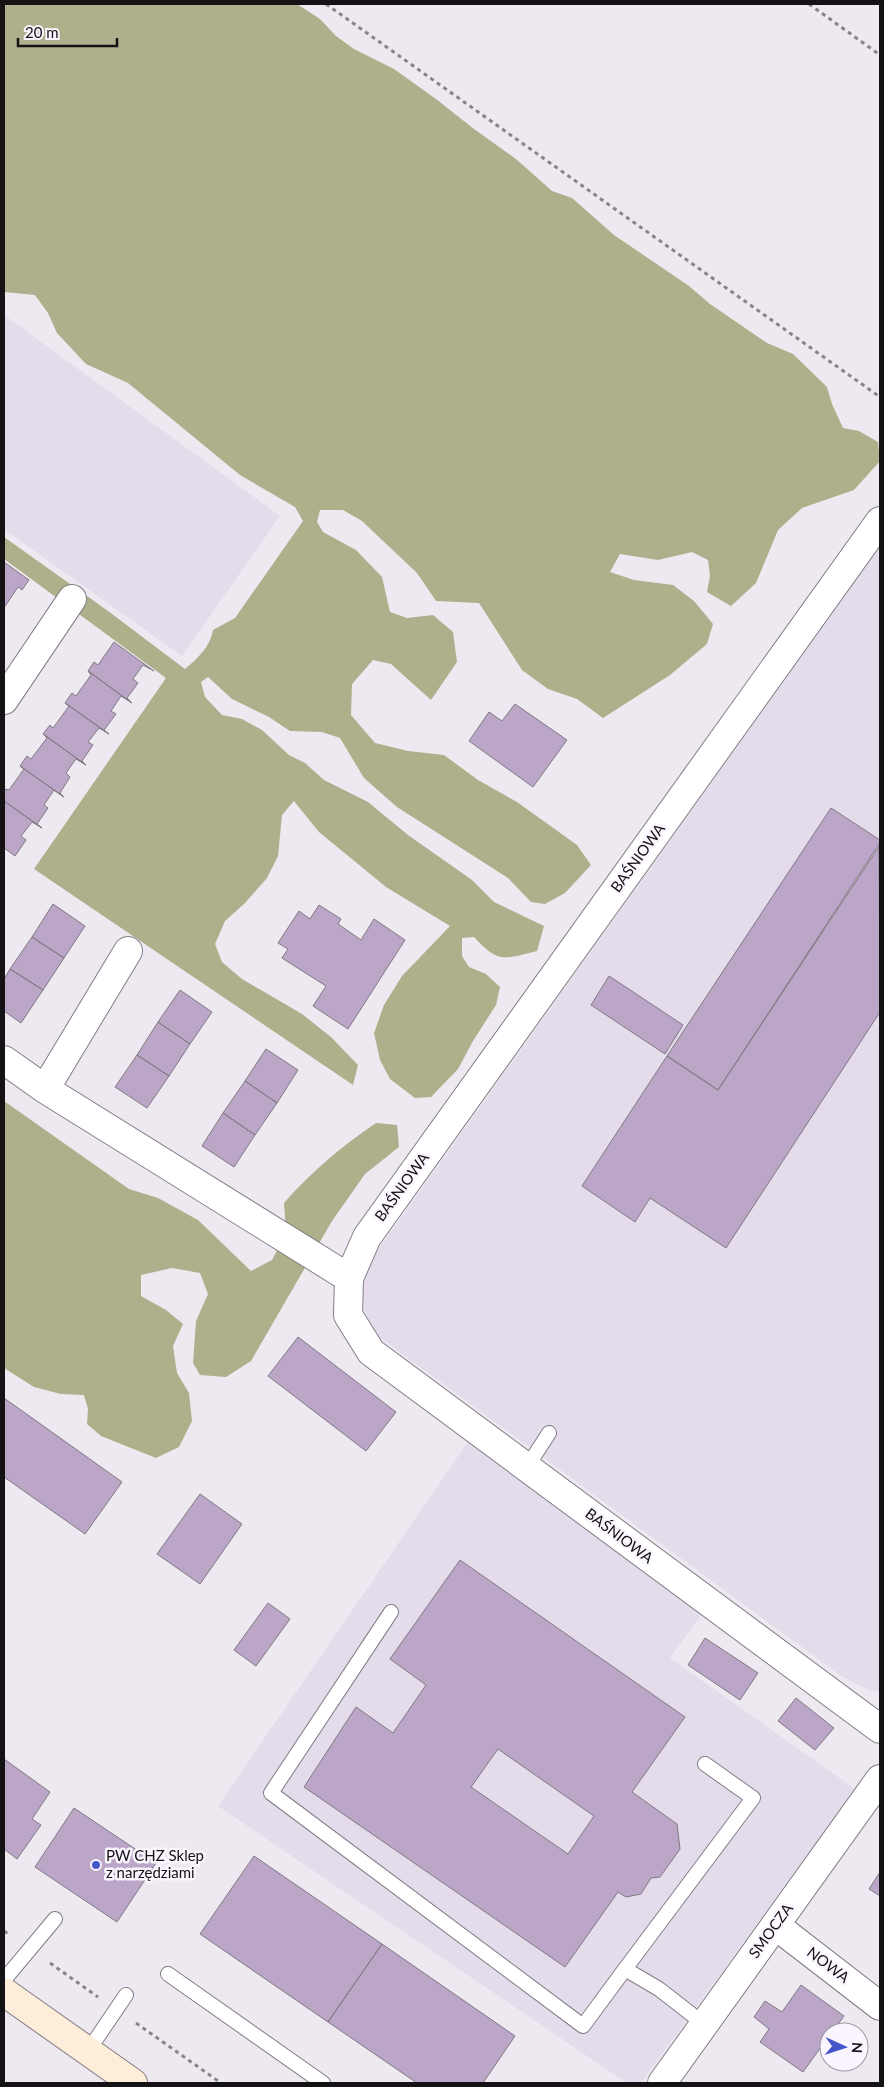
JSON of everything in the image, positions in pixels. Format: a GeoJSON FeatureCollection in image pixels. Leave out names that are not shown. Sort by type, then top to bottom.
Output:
{"type":"FeatureCollection","features":[{"type":"Feature","properties":{"kind":"main road"},"geometry":{"type":"LineString","coordinates":[[4,1992],[134,2083]]}},
{"type":"Feature","properties":{"kind":"street","name":"BAŚNIOWA"},"geometry":{"type":"LineString","coordinates":[[875,527],[367,1237],[349,1278],[348,1315],[371,1352],[880,1729]]}},
{"type":"Feature","properties":{"kind":"street"},"geometry":{"type":"LineString","coordinates":[[4,700],[72,599]]}},
{"type":"Feature","properties":{"kind":"street"},"geometry":{"type":"LineString","coordinates":[[45,1089],[128,951]]}},
{"type":"Feature","properties":{"kind":"street"},"geometry":{"type":"LineString","coordinates":[[4,1060],[45,1089],[349,1278]]}},
{"type":"Feature","properties":{"kind":"street","name":"SMOCZA"},"geometry":{"type":"LineString","coordinates":[[662,2083],[880,1779]]}},
{"type":"Feature","properties":{"kind":"street","name":"NOWA"},"geometry":{"type":"LineString","coordinates":[[775,1925],[880,2006]]}},
{"type":"Feature","properties":{"kind":"lane"},"geometry":{"type":"LineString","coordinates":[[527,1467],[549,1433]]}},
{"type":"Feature","properties":{"kind":"lane"},"geometry":{"type":"LineString","coordinates":[[391,1612],[271,1793],[583,2026],[753,1798],[705,1764]]}},
{"type":"Feature","properties":{"kind":"lane"},"geometry":{"type":"LineString","coordinates":[[4,1980],[55,1919]]}},
{"type":"Feature","properties":{"kind":"lane"},"geometry":{"type":"LineString","coordinates":[[625,1969],[659,1989],[704,2024]]}},
{"type":"Feature","properties":{"kind":"lane"},"geometry":{"type":"LineString","coordinates":[[168,1974],[323,2083]]}},
{"type":"Feature","properties":{"kind":"lane"},"geometry":{"type":"LineString","coordinates":[[88,2051],[126,1994]]}},
{"type":"Feature","properties":{"kind":"path"},"geometry":{"type":"LineString","coordinates":[[326,4],[880,397]]}},
{"type":"Feature","properties":{"kind":"path"},"geometry":{"type":"LineString","coordinates":[[809,4],[880,55]]}},
{"type":"Feature","properties":{"kind":"shaded area"},"geometry":{"type":"Polygon","coordinates":[[[4,315],[280,516],[182,656],[4,529],[4,315]]]}},
{"type":"Feature","properties":{"kind":"shaded area"},"geometry":{"type":"Polygon","coordinates":[[[880,547],[880,1692],[869,1690],[840,1675],[375,1334],[365,1310],[361,1291],[363,1271],[880,547]]]}},
{"type":"Feature","properties":{"kind":"shaded area"},"geometry":{"type":"Polygon","coordinates":[[[470,1439],[703,1612],[670,1658],[855,1789],[641,2083],[627,2083],[218,1806],[470,1439]]]}},
{"type":"Feature","properties":{"kind":"green space"},"geometry":{"type":"Polygon","coordinates":[[[4,4],[297,4],[320,19],[336,36],[354,49],[394,69],[436,99],[516,159],[552,191],[572,198],[614,235],[689,286],[710,304],[767,343],[793,354],[827,387],[832,404],[843,428],[859,431],[878,442],[880,461],[854,490],[802,508],[778,530],[756,583],[731,606],[707,592],[710,576],[708,560],[692,552],[658,560],[620,554],[610,572],[634,580],[673,585],[694,601],[713,624],[707,644],[670,675],[603,718],[577,699],[548,689],[522,670],[479,603],[436,601],[417,573],[362,521],[343,510],[320,510],[317,522],[323,532],[356,550],[382,577],[390,612],[407,618],[433,615],[453,632],[457,662],[431,700],[391,664],[373,660],[352,684],[351,715],[375,743],[408,751],[444,755],[478,780],[517,802],[577,845],[591,865],[565,893],[545,904],[531,902],[508,878],[397,807],[364,778],[340,738],[322,732],[290,731],[269,717],[232,699],[208,677],[201,682],[205,697],[222,715],[242,719],[262,730],[289,755],[305,763],[324,780],[368,802],[408,835],[472,880],[494,902],[544,926],[537,951],[517,956],[502,957],[490,952],[474,937],[462,938],[462,956],[469,967],[486,974],[500,987],[496,1005],[458,1069],[431,1097],[415,1098],[390,1079],[380,1060],[374,1033],[384,1005],[402,976],[450,926],[386,887],[319,832],[294,801],[282,815],[278,856],[267,878],[245,903],[225,921],[215,944],[222,962],[242,979],[302,1014],[331,1037],[358,1065],[353,1085],[34,869],[166,678],[4,559],[4,537],[185,669],[206,647],[213,630],[235,618],[303,521],[295,507],[240,475],[128,383],[86,364],[57,333],[48,313],[35,295],[4,292],[4,4]]]}},
{"type":"Feature","properties":{"kind":"green space"},"geometry":{"type":"Polygon","coordinates":[[[4,1101],[129,1189],[158,1198],[198,1220],[251,1271],[272,1260],[286,1233],[284,1203],[327,1160],[376,1123],[397,1125],[399,1147],[365,1174],[332,1221],[251,1361],[226,1377],[200,1375],[193,1363],[196,1321],[208,1294],[200,1273],[172,1268],[141,1275],[141,1296],[166,1310],[183,1324],[173,1346],[177,1373],[189,1393],[192,1421],[179,1447],[156,1458],[101,1436],[87,1424],[88,1409],[84,1395],[61,1394],[34,1387],[4,1368],[4,1101]]]}},
{"type":"Feature","properties":{"kind":"building"},"geometry":{"type":"Polygon","coordinates":[[[4,562],[29,580],[22,590],[18,587],[4,608],[4,562]]]}},
{"type":"Feature","properties":{"kind":"building"},"geometry":{"type":"Polygon","coordinates":[[[114,642],[154,671],[143,665],[133,679],[138,683],[127,698],[132,703],[88,671],[94,662],[98,665],[114,642]]]}},
{"type":"Feature","properties":{"kind":"building"},"geometry":{"type":"Polygon","coordinates":[[[88,671],[132,703],[121,696],[111,711],[116,714],[104,730],[109,734],[65,703],[72,693],[76,696],[91,675],[88,671]]]}},
{"type":"Feature","properties":{"kind":"building"},"geometry":{"type":"Polygon","coordinates":[[[65,703],[109,734],[99,728],[88,742],[93,745],[82,761],[86,765],[43,734],[50,725],[53,728],[69,706],[65,703]]]}},
{"type":"Feature","properties":{"kind":"building"},"geometry":{"type":"Polygon","coordinates":[[[515,704],[567,740],[533,787],[469,741],[489,712],[502,721],[515,704]]]}},
{"type":"Feature","properties":{"kind":"building"},"geometry":{"type":"Polygon","coordinates":[[[43,734],[86,765],[76,759],[66,773],[70,777],[60,793],[64,797],[20,766],[27,756],[31,759],[47,738],[43,734]]]}},
{"type":"Feature","properties":{"kind":"building"},"geometry":{"type":"Polygon","coordinates":[[[20,766],[64,797],[54,790],[44,805],[48,808],[37,824],[42,828],[4,801],[4,789],[9,790],[24,769],[20,766]]]}},
{"type":"Feature","properties":{"kind":"building"},"geometry":{"type":"Polygon","coordinates":[[[4,801],[42,828],[32,822],[21,836],[26,840],[15,856],[4,848],[4,801]]]}},
{"type":"Feature","properties":{"kind":"building"},"geometry":{"type":"Polygon","coordinates":[[[831,808],[880,840],[880,845],[718,1090],[667,1056],[831,808]]]}},
{"type":"Feature","properties":{"kind":"building"},"geometry":{"type":"Polygon","coordinates":[[[879,844],[880,1012],[726,1248],[650,1198],[635,1222],[582,1186],[667,1056],[718,1090],[879,844]]]}},
{"type":"Feature","properties":{"kind":"building"},"geometry":{"type":"Polygon","coordinates":[[[53,904],[85,926],[64,958],[32,937],[53,904]]]}},
{"type":"Feature","properties":{"kind":"building"},"geometry":{"type":"Polygon","coordinates":[[[319,905],[341,919],[338,924],[361,940],[374,919],[405,940],[348,1029],[313,1006],[326,986],[282,958],[288,949],[278,943],[299,911],[310,919],[319,905]]]}},
{"type":"Feature","properties":{"kind":"building"},"geometry":{"type":"Polygon","coordinates":[[[32,937],[64,958],[43,990],[10,969],[32,937]]]}},
{"type":"Feature","properties":{"kind":"building"},"geometry":{"type":"Polygon","coordinates":[[[10,969],[43,990],[21,1023],[4,1011],[4,979],[10,969]]]}},
{"type":"Feature","properties":{"kind":"building"},"geometry":{"type":"Polygon","coordinates":[[[609,976],[683,1025],[665,1054],[591,1005],[609,976]]]}},
{"type":"Feature","properties":{"kind":"building"},"geometry":{"type":"Polygon","coordinates":[[[180,990],[212,1012],[190,1044],[158,1022],[180,990]]]}},
{"type":"Feature","properties":{"kind":"building"},"geometry":{"type":"Polygon","coordinates":[[[158,1022],[190,1044],[169,1076],[137,1055],[158,1022]]]}},
{"type":"Feature","properties":{"kind":"building"},"geometry":{"type":"Polygon","coordinates":[[[266,1049],[298,1070],[277,1103],[245,1081],[266,1049]]]}},
{"type":"Feature","properties":{"kind":"building"},"geometry":{"type":"Polygon","coordinates":[[[137,1055],[169,1076],[147,1108],[115,1087],[137,1055]]]}},
{"type":"Feature","properties":{"kind":"building"},"geometry":{"type":"Polygon","coordinates":[[[245,1081],[277,1103],[255,1135],[223,1113],[245,1081]]]}},
{"type":"Feature","properties":{"kind":"building"},"geometry":{"type":"Polygon","coordinates":[[[223,1113],[255,1135],[234,1167],[202,1146],[223,1113]]]}},
{"type":"Feature","properties":{"kind":"building"},"geometry":{"type":"Polygon","coordinates":[[[298,1337],[396,1412],[366,1451],[268,1376],[298,1337]]]}},
{"type":"Feature","properties":{"kind":"building"},"geometry":{"type":"Polygon","coordinates":[[[4,1398],[122,1482],[85,1534],[4,1477],[4,1398]]]}},
{"type":"Feature","properties":{"kind":"building"},"geometry":{"type":"Polygon","coordinates":[[[200,1494],[242,1524],[200,1584],[157,1554],[200,1494]]]}},
{"type":"Feature","properties":{"kind":"building"},"geometry":{"type":"Polygon","coordinates":[[[460,1560],[685,1717],[632,1792],[677,1824],[680,1849],[660,1877],[651,1878],[641,1894],[626,1897],[618,1892],[565,1967],[304,1787],[356,1707],[393,1733],[426,1685],[390,1659],[460,1560]],[[498,1749],[471,1787],[568,1854],[594,1816],[498,1749]]]}},
{"type":"Feature","properties":{"kind":"building"},"geometry":{"type":"Polygon","coordinates":[[[268,1603],[290,1619],[256,1666],[234,1650],[268,1603]]]}},
{"type":"Feature","properties":{"kind":"building"},"geometry":{"type":"Polygon","coordinates":[[[705,1638],[758,1673],[740,1700],[688,1665],[705,1638]]]}},
{"type":"Feature","properties":{"kind":"building"},"geometry":{"type":"Polygon","coordinates":[[[796,1698],[834,1728],[815,1750],[778,1721],[796,1698]]]}},
{"type":"Feature","properties":{"kind":"building"},"geometry":{"type":"Polygon","coordinates":[[[4,1759],[50,1792],[32,1819],[41,1825],[17,1859],[4,1849],[4,1759]]]}},
{"type":"Feature","properties":{"kind":"building","name":"PW CHZ Sklep z narzędziami"},"geometry":{"type":"Polygon","coordinates":[[[74,1808],[156,1863],[117,1922],[35,1867],[74,1808]]]}},
{"type":"Feature","properties":{"kind":"building"},"geometry":{"type":"Polygon","coordinates":[[[254,1856],[382,1944],[328,2022],[200,1934],[254,1856]]]}},
{"type":"Feature","properties":{"kind":"building"},"geometry":{"type":"Polygon","coordinates":[[[880,1872],[880,1896],[869,1889],[880,1872]]]}},
{"type":"Feature","properties":{"kind":"building"},"geometry":{"type":"Polygon","coordinates":[[[382,1944],[515,2036],[483,2083],[417,2083],[328,2022],[382,1944]]]}},
{"type":"Feature","properties":{"kind":"building"},"geometry":{"type":"Polygon","coordinates":[[[801,1985],[844,2016],[840,2022],[819,2022],[819,2050],[803,2072],[760,2042],[769,2029],[754,2017],[765,2001],[782,2012],[801,1985]]]}},
{"type":"Feature","properties":{"kind":"place","name":"PW CHZ Sklep z narzędziami"},"geometry":{"type":"Point","coordinates":[96,1865]}}]}
